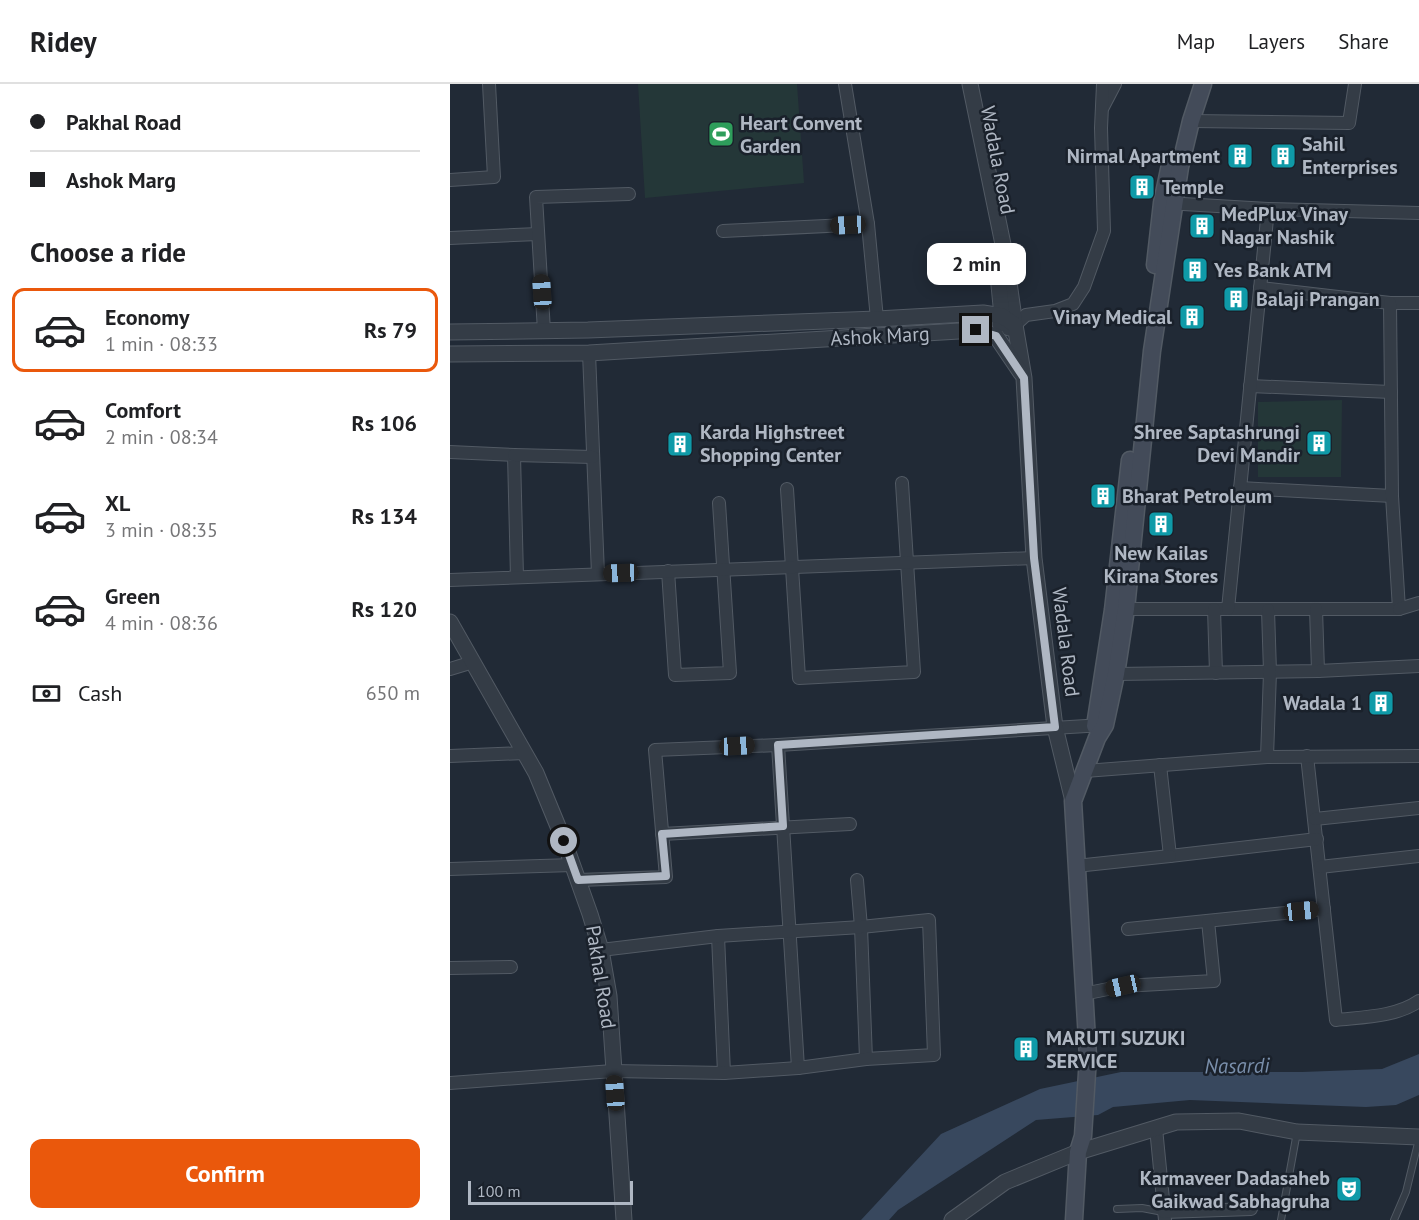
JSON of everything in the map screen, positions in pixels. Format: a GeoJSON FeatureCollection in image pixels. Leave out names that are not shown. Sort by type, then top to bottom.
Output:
{"type":"FeatureCollection","features":[{"type":"Feature","properties":{"kind":"main road"},"geometry":{"type":"LineString","coordinates":[[1074,1220],[1088,1057],[1073,801],[1116,675],[1126,609],[1143,338],[1169,204],[1181,115],[1192,84]]}},
{"type":"Feature","properties":{"kind":"main road"},"geometry":{"type":"LineString","coordinates":[[1169,204],[1203,84]]}},
{"type":"Feature","properties":{"kind":"main road"},"geometry":{"type":"LineString","coordinates":[[1099,729],[1113,610],[1131,506]]}},
{"type":"Feature","properties":{"kind":"main road"},"geometry":{"type":"LineString","coordinates":[[1082,1146],[1082,1220]]}},
{"type":"Feature","properties":{"kind":"street"},"geometry":{"type":"LineString","coordinates":[[450,180],[495,177],[489,84]]}},
{"type":"Feature","properties":{"kind":"street"},"geometry":{"type":"LineString","coordinates":[[845,84],[868,224],[877,319]]}},
{"type":"Feature","properties":{"kind":"street"},"geometry":{"type":"LineString","coordinates":[[1024,378],[996,336],[1015,325],[1026,315],[1055,311],[1073,304],[1084,287],[1104,231],[1101,111],[1103,84]]}},
{"type":"Feature","properties":{"kind":"street"},"geometry":{"type":"LineString","coordinates":[[1101,111],[1115,84]]}},
{"type":"Feature","properties":{"kind":"street"},"geometry":{"type":"LineString","coordinates":[[1191,121],[1349,123],[1355,84]]}},
{"type":"Feature","properties":{"kind":"street","name":"Wadala Road"},"geometry":{"type":"LineString","coordinates":[[967,90],[994,249],[1002,316],[996,336]]}},
{"type":"Feature","properties":{"kind":"street","name":"Wadala Road"},"geometry":{"type":"LineString","coordinates":[[967,90],[1005,254],[1015,325]]}},
{"type":"Feature","properties":{"kind":"street"},"geometry":{"type":"LineString","coordinates":[[544,331],[536,197],[629,194]]}},
{"type":"Feature","properties":{"kind":"street"},"geometry":{"type":"LineString","coordinates":[[1169,204],[1419,213]]}},
{"type":"Feature","properties":{"kind":"street"},"geometry":{"type":"LineString","coordinates":[[1228,609],[1268,209]]}},
{"type":"Feature","properties":{"kind":"street"},"geometry":{"type":"LineString","coordinates":[[723,231],[868,224]]}},
{"type":"Feature","properties":{"kind":"street"},"geometry":{"type":"LineString","coordinates":[[450,238],[538,234]]}},
{"type":"Feature","properties":{"kind":"street"},"geometry":{"type":"LineString","coordinates":[[1260,288],[1390,303],[1419,303]]}},
{"type":"Feature","properties":{"kind":"street"},"geometry":{"type":"LineString","coordinates":[[1390,303],[1392,496],[1399,609]]}},
{"type":"Feature","properties":{"kind":"street","name":"Ashok Marg"},"geometry":{"type":"LineString","coordinates":[[450,332],[544,331],[983,313],[1002,316]]}},
{"type":"Feature","properties":{"kind":"street"},"geometry":{"type":"LineString","coordinates":[[1002,316],[1015,325],[1024,378]]}},
{"type":"Feature","properties":{"kind":"street","name":"Ashok Marg"},"geometry":{"type":"LineString","coordinates":[[450,354],[589,353],[976,330],[996,336]]}},
{"type":"Feature","properties":{"kind":"street"},"geometry":{"type":"LineString","coordinates":[[589,353],[598,574]]}},
{"type":"Feature","properties":{"kind":"street","name":"Wadala Road"},"geometry":{"type":"LineString","coordinates":[[1024,378],[1034,558],[1055,727],[1073,801]]}},
{"type":"Feature","properties":{"kind":"street"},"geometry":{"type":"LineString","coordinates":[[1250,386],[1391,392]]}},
{"type":"Feature","properties":{"kind":"street"},"geometry":{"type":"LineString","coordinates":[[450,452],[593,457]]}},
{"type":"Feature","properties":{"kind":"street"},"geometry":{"type":"LineString","coordinates":[[514,455],[516,577]]}},
{"type":"Feature","properties":{"kind":"street"},"geometry":{"type":"LineString","coordinates":[[787,489],[799,678],[914,672],[902,483]]}},
{"type":"Feature","properties":{"kind":"street"},"geometry":{"type":"LineString","coordinates":[[1240,488],[1392,496]]}},
{"type":"Feature","properties":{"kind":"street"},"geometry":{"type":"LineString","coordinates":[[668,572],[675,675],[730,674],[719,503]]}},
{"type":"Feature","properties":{"kind":"street"},"geometry":{"type":"LineString","coordinates":[[450,580],[1034,558]]}},
{"type":"Feature","properties":{"kind":"street"},"geometry":{"type":"LineString","coordinates":[[1126,609],[1399,609],[1419,603]]}},
{"type":"Feature","properties":{"kind":"street"},"geometry":{"type":"LineString","coordinates":[[1214,609],[1216,674]]}},
{"type":"Feature","properties":{"kind":"street"},"geometry":{"type":"LineString","coordinates":[[1316,609],[1318,672]]}},
{"type":"Feature","properties":{"kind":"street"},"geometry":{"type":"LineString","coordinates":[[1267,757],[1270,672],[1268,610]]}},
{"type":"Feature","properties":{"kind":"street","name":"Pakhal Road"},"geometry":{"type":"LineString","coordinates":[[450,622],[536,773],[573,865],[601,950],[609,996],[624,1220]]}},
{"type":"Feature","properties":{"kind":"street"},"geometry":{"type":"LineString","coordinates":[[450,669],[473,662]]}},
{"type":"Feature","properties":{"kind":"street"},"geometry":{"type":"LineString","coordinates":[[1116,675],[1318,672],[1419,666]]}},
{"type":"Feature","properties":{"kind":"street"},"geometry":{"type":"LineString","coordinates":[[578,880],[666,876],[655,750],[778,745],[1055,727],[1099,729]]}},
{"type":"Feature","properties":{"kind":"street"},"geometry":{"type":"LineString","coordinates":[[778,745],[798,1068]]}},
{"type":"Feature","properties":{"kind":"street"},"geometry":{"type":"LineString","coordinates":[[450,756],[525,753]]}},
{"type":"Feature","properties":{"kind":"street"},"geometry":{"type":"LineString","coordinates":[[1307,756],[1336,1020],[1375,1016],[1410,1007],[1419,1001]]}},
{"type":"Feature","properties":{"kind":"street"},"geometry":{"type":"LineString","coordinates":[[1085,771],[1267,757],[1419,756]]}},
{"type":"Feature","properties":{"kind":"street"},"geometry":{"type":"LineString","coordinates":[[1160,765],[1170,856]]}},
{"type":"Feature","properties":{"kind":"street"},"geometry":{"type":"LineString","coordinates":[[1315,819],[1419,808]]}},
{"type":"Feature","properties":{"kind":"street"},"geometry":{"type":"LineString","coordinates":[[662,834],[850,824]]}},
{"type":"Feature","properties":{"kind":"street"},"geometry":{"type":"LineString","coordinates":[[1076,866],[1317,839]]}},
{"type":"Feature","properties":{"kind":"street"},"geometry":{"type":"LineString","coordinates":[[1320,867],[1419,856]]}},
{"type":"Feature","properties":{"kind":"street"},"geometry":{"type":"LineString","coordinates":[[450,869],[573,865]]}},
{"type":"Feature","properties":{"kind":"street"},"geometry":{"type":"LineString","coordinates":[[857,880],[866,1059]]}},
{"type":"Feature","properties":{"kind":"street"},"geometry":{"type":"LineString","coordinates":[[1128,929],[1324,909]]}},
{"type":"Feature","properties":{"kind":"street"},"geometry":{"type":"LineString","coordinates":[[450,1083],[613,1071],[724,1073],[798,1068],[866,1059],[934,1055],[929,920],[789,933],[718,936],[601,950]]}},
{"type":"Feature","properties":{"kind":"street"},"geometry":{"type":"LineString","coordinates":[[1083,994],[1123,986],[1214,981],[1208,921]]}},
{"type":"Feature","properties":{"kind":"street"},"geometry":{"type":"LineString","coordinates":[[718,936],[724,1073]]}},
{"type":"Feature","properties":{"kind":"street"},"geometry":{"type":"LineString","coordinates":[[450,968],[511,967]]}},
{"type":"Feature","properties":{"kind":"street"},"geometry":{"type":"LineString","coordinates":[[952,1220],[1005,1182],[1082,1146],[1176,1122],[1239,1121],[1297,1132],[1419,1138]]}},
{"type":"Feature","properties":{"kind":"street"},"geometry":{"type":"LineString","coordinates":[[1156,1128],[1164,1216],[1251,1209]]}},
{"type":"Feature","properties":{"kind":"lane"},"geometry":{"type":"LineString","coordinates":[[1281,1220],[1297,1132]]}},
{"type":"Feature","properties":{"kind":"lane"},"geometry":{"type":"LineString","coordinates":[[1394,1220],[1406,1192],[1419,1138]]}},
{"type":"Feature","properties":{"kind":"lane"},"geometry":{"type":"LineString","coordinates":[[1117,1209],[1143,1208],[1164,1216]]}},
{"type":"Feature","properties":{"kind":"shaded area","name":"Heart Convent Garden"},"geometry":{"type":"Polygon","coordinates":[[[638,84],[797,84],[804,183],[645,198],[638,84]]]}},
{"type":"Feature","properties":{"kind":"shaded area"},"geometry":{"type":"Polygon","coordinates":[[[1342,400],[1341,477],[1258,477],[1258,402],[1342,400]]]}},
{"type":"Feature","properties":{"kind":"water"},"geometry":{"type":"Polygon","coordinates":[[[1419,1054],[1419,1095],[1396,1105],[1366,1107],[1190,1100],[1113,1107],[1098,1115],[1036,1120],[898,1210],[889,1220],[861,1220],[941,1134],[1040,1089],[1121,1072],[1302,1072],[1382,1069],[1419,1054]]]}},
{"type":"Feature","properties":{"kind":"place","name":"Heart Convent Garden"},"geometry":{"type":"Point","coordinates":[721,134]}},
{"type":"Feature","properties":{"kind":"place","name":"Nirmal Apartment"},"geometry":{"type":"Point","coordinates":[1240,156]}},
{"type":"Feature","properties":{"kind":"place","name":"Sahil Enterprises"},"geometry":{"type":"Point","coordinates":[1283,156]}},
{"type":"Feature","properties":{"kind":"place","name":"Temple"},"geometry":{"type":"Point","coordinates":[1142,187]}},
{"type":"Feature","properties":{"kind":"place","name":"MedPlux Vinay Nagar Nashik"},"geometry":{"type":"Point","coordinates":[1202,226]}},
{"type":"Feature","properties":{"kind":"place","name":"Yes Bank ATM"},"geometry":{"type":"Point","coordinates":[1195,270]}},
{"type":"Feature","properties":{"kind":"place","name":"Balaji Prangan"},"geometry":{"type":"Point","coordinates":[1236,299]}},
{"type":"Feature","properties":{"kind":"place","name":"Vinay Medical"},"geometry":{"type":"Point","coordinates":[1192,317]}},
{"type":"Feature","properties":{"kind":"place","name":"Shree Saptashrungi Devi Mandir"},"geometry":{"type":"Point","coordinates":[1319,443]}},
{"type":"Feature","properties":{"kind":"place","name":"Karda Highstreet Shopping Center"},"geometry":{"type":"Point","coordinates":[680,444]}},
{"type":"Feature","properties":{"kind":"place","name":"Bharat Petroleum"},"geometry":{"type":"Point","coordinates":[1103,496]}},
{"type":"Feature","properties":{"kind":"place","name":"New Kailas Kirana Stores"},"geometry":{"type":"Point","coordinates":[1161,524]}},
{"type":"Feature","properties":{"kind":"place","name":"Wadala 1"},"geometry":{"type":"Point","coordinates":[1381,703]}},
{"type":"Feature","properties":{"kind":"place","name":"MARUTI SUZUKI SERVICE"},"geometry":{"type":"Point","coordinates":[1026,1049]}},
{"type":"Feature","properties":{"kind":"place","name":"Karmaveer Dadasaheb Gaikwad Sabhagruha"},"geometry":{"type":"Point","coordinates":[1349,1189]}},
{"type":"Feature","properties":{"kind":"route"},"geometry":{"type":"LineString","coordinates":[[564,841],[578,880],[666,876],[662,834],[783,826],[778,745],[1055,727],[1034,558],[1024,378],[996,336],[976,330]]}},
{"type":"Feature","properties":{"kind":"water label","name":"Nasardi"},"geometry":{"type":"Point","coordinates":[1237,1066]}}]}
